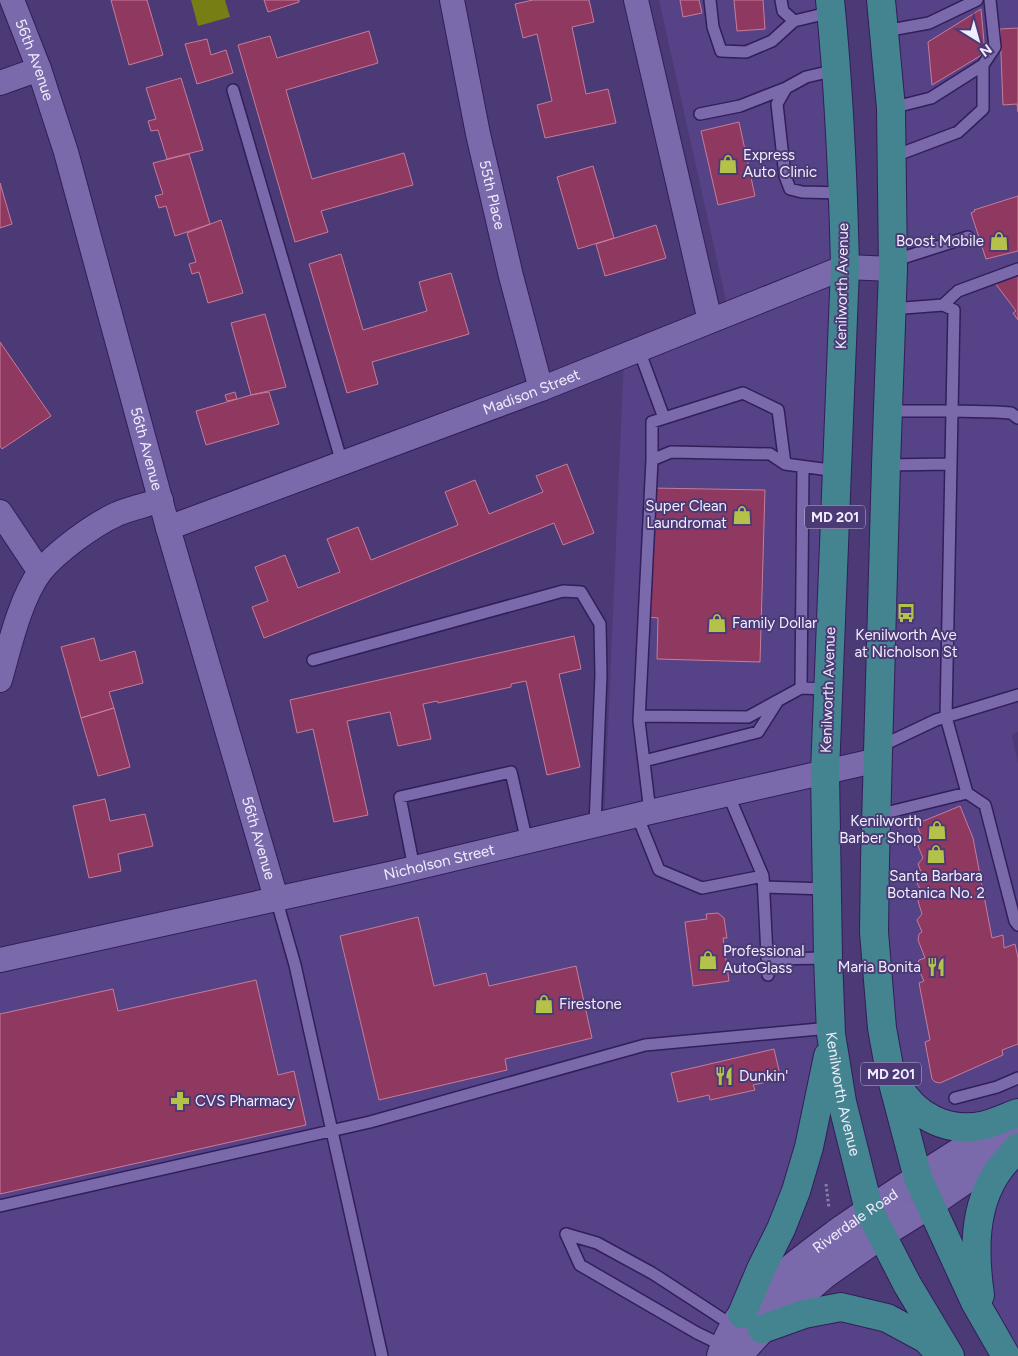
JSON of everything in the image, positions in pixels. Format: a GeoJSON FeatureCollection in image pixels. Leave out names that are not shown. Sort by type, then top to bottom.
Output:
{"type":"FeatureCollection","features":[{"type":"Feature","properties":{"kind":"main road","name":"MD 201"},"geometry":{"type":"LineString","coordinates":[[881,0],[891,108],[893,265],[874,932],[882,1028],[890,1072],[918,1178],[988,1325],[1006,1356]]}},
{"type":"Feature","properties":{"kind":"main road","name":"Kenilworth Avenue"},"geometry":{"type":"LineString","coordinates":[[831,6],[843,193],[844,268],[825,772],[826,889],[831,1031],[842,1102],[869,1210],[907,1284],[950,1356]]}},
{"type":"Feature","properties":{"kind":"main road"},"geometry":{"type":"LineString","coordinates":[[737,1338],[761,1269],[796,1191],[809,1147],[826,1067],[831,1031]]}},
{"type":"Feature","properties":{"kind":"main road"},"geometry":{"type":"LineString","coordinates":[[890,1072],[901,1092],[912,1105],[924,1116],[938,1122],[958,1128],[984,1125],[1018,1114]]}},
{"type":"Feature","properties":{"kind":"main road"},"geometry":{"type":"LineString","coordinates":[[988,1325],[981,1301],[978,1280],[976,1254],[977,1227],[988,1189],[1018,1145]]}},
{"type":"Feature","properties":{"kind":"main road"},"geometry":{"type":"LineString","coordinates":[[737,1338],[804,1314],[841,1307],[887,1318],[926,1339],[942,1356]]}},
{"type":"Feature","properties":{"kind":"street","name":"56th Avenue"},"geometry":{"type":"LineString","coordinates":[[12,0],[39,69],[66,152],[168,528],[276,898]]}},
{"type":"Feature","properties":{"kind":"street","name":"55th Place"},"geometry":{"type":"LineString","coordinates":[[452,0],[478,134],[540,389]]}},
{"type":"Feature","properties":{"kind":"street"},"geometry":{"type":"LineString","coordinates":[[636,0],[710,321]]}},
{"type":"Feature","properties":{"kind":"street"},"geometry":{"type":"LineString","coordinates":[[0,83],[39,69]]}},
{"type":"Feature","properties":{"kind":"street","name":"Madison Street"},"geometry":{"type":"LineString","coordinates":[[168,528],[540,389],[844,268],[893,265]]}},
{"type":"Feature","properties":{"kind":"street"},"geometry":{"type":"LineString","coordinates":[[0,680],[27,595],[40,572],[63,550],[117,514],[161,500]]}},
{"type":"Feature","properties":{"kind":"street"},"geometry":{"type":"LineString","coordinates":[[0,512],[40,572]]}},
{"type":"Feature","properties":{"kind":"street","name":"Nicholson Street"},"geometry":{"type":"LineString","coordinates":[[0,960],[414,868],[825,772],[878,753]]}},
{"type":"Feature","properties":{"kind":"street","name":"Riverdale Road"},"geometry":{"type":"LineString","coordinates":[[737,1338],[808,1254],[869,1210],[1018,1114]]}},
{"type":"Feature","properties":{"kind":"street","name":"Riverdale Road"},"geometry":{"type":"LineString","coordinates":[[737,1338],[882,1234],[1018,1145]]}},
{"type":"Feature","properties":{"kind":"lane"},"geometry":{"type":"LineString","coordinates":[[710,0],[713,27],[721,51],[746,52],[772,41],[794,21],[831,6]]}},
{"type":"Feature","properties":{"kind":"lane"},"geometry":{"type":"LineString","coordinates":[[781,0],[783,11],[794,21]]}},
{"type":"Feature","properties":{"kind":"lane"},"geometry":{"type":"LineString","coordinates":[[884,31],[929,23],[977,0]]}},
{"type":"Feature","properties":{"kind":"lane"},"geometry":{"type":"LineString","coordinates":[[891,108],[931,98],[983,65],[995,48],[990,0]]}},
{"type":"Feature","properties":{"kind":"lane"},"geometry":{"type":"LineString","coordinates":[[892,157],[958,132],[983,109],[983,65]]}},
{"type":"Feature","properties":{"kind":"lane"},"geometry":{"type":"LineString","coordinates":[[700,114],[740,106],[786,88],[806,77],[836,70]]}},
{"type":"Feature","properties":{"kind":"lane"},"geometry":{"type":"LineString","coordinates":[[786,88],[777,104],[785,176],[790,189],[802,192],[843,193]]}},
{"type":"Feature","properties":{"kind":"lane"},"geometry":{"type":"LineString","coordinates":[[232,90],[342,463]]}},
{"type":"Feature","properties":{"kind":"lane"},"geometry":{"type":"LineString","coordinates":[[893,265],[968,237]]}},
{"type":"Feature","properties":{"kind":"lane"},"geometry":{"type":"LineString","coordinates":[[943,305],[958,291],[1018,269]]}},
{"type":"Feature","properties":{"kind":"lane"},"geometry":{"type":"LineString","coordinates":[[891,309],[943,305],[954,310],[946,717],[967,793],[985,805],[1018,925]]}},
{"type":"Feature","properties":{"kind":"lane"},"geometry":{"type":"LineString","coordinates":[[640,350],[664,418]]}},
{"type":"Feature","properties":{"kind":"lane"},"geometry":{"type":"LineString","coordinates":[[785,464],[778,410],[743,393],[652,422],[652,460],[640,716],[644,761],[644,813],[659,870],[702,888],[763,882],[826,889]]}},
{"type":"Feature","properties":{"kind":"lane"},"geometry":{"type":"LineString","coordinates":[[888,412],[952,410],[1012,413],[1018,418]]}},
{"type":"Feature","properties":{"kind":"lane"},"geometry":{"type":"LineString","coordinates":[[652,460],[671,452],[770,454],[785,464],[837,471]]}},
{"type":"Feature","properties":{"kind":"lane"},"geometry":{"type":"LineString","coordinates":[[886,465],[951,464]]}},
{"type":"Feature","properties":{"kind":"lane"},"geometry":{"type":"LineString","coordinates":[[800,688],[802,467]]}},
{"type":"Feature","properties":{"kind":"lane"},"geometry":{"type":"LineString","coordinates":[[313,660],[563,591],[582,592],[600,624],[601,675],[595,825]]}},
{"type":"Feature","properties":{"kind":"lane"},"geometry":{"type":"LineString","coordinates":[[640,716],[748,718],[800,688],[828,689]]}},
{"type":"Feature","properties":{"kind":"lane"},"geometry":{"type":"LineString","coordinates":[[878,753],[936,720],[1018,695]]}},
{"type":"Feature","properties":{"kind":"lane"},"geometry":{"type":"LineString","coordinates":[[644,761],[758,732],[778,701]]}},
{"type":"Feature","properties":{"kind":"lane"},"geometry":{"type":"LineString","coordinates":[[414,868],[400,797],[511,772],[527,842]]}},
{"type":"Feature","properties":{"kind":"lane"},"geometry":{"type":"LineString","coordinates":[[877,815],[967,793]]}},
{"type":"Feature","properties":{"kind":"lane"},"geometry":{"type":"LineString","coordinates":[[728,794],[763,882],[768,975]]}},
{"type":"Feature","properties":{"kind":"lane"},"geometry":{"type":"LineString","coordinates":[[276,898],[295,965],[382,1356]]}},
{"type":"Feature","properties":{"kind":"lane"},"geometry":{"type":"LineString","coordinates":[[768,959],[828,958]]}},
{"type":"Feature","properties":{"kind":"lane"},"geometry":{"type":"LineString","coordinates":[[0,1206],[370,1122],[645,1045],[831,1031]]}},
{"type":"Feature","properties":{"kind":"lane"},"geometry":{"type":"LineString","coordinates":[[955,1098],[997,1087],[1018,1078]]}},
{"type":"Feature","properties":{"kind":"lane"},"geometry":{"type":"LineString","coordinates":[[566,1234],[597,1243],[652,1273],[737,1338],[680,1324],[580,1265],[566,1234]]}},
{"type":"Feature","properties":{"kind":"path"},"geometry":{"type":"LineString","coordinates":[[826,1180],[829,1208],[832,1212]]}},
{"type":"Feature","properties":{"kind":"shaded area"},"geometry":{"type":"Polygon","coordinates":[[[191,0],[225,0],[230,17],[198,26],[191,0]]]}},
{"type":"Feature","properties":{"kind":"shaded area"},"geometry":{"type":"Polygon","coordinates":[[[659,0],[830,0],[836,64],[831,1034],[809,1147],[719,1356],[0,1356],[0,960],[604,823],[624,356],[729,314],[659,0]]]}},
{"type":"Feature","properties":{"kind":"shaded area"},"geometry":{"type":"Polygon","coordinates":[[[881,0],[1018,0],[1018,732],[1012,735],[1018,763],[1018,1113],[924,1116],[882,1028],[881,0]]]}},
{"type":"Feature","properties":{"kind":"shaded area"},"geometry":{"type":"Polygon","coordinates":[[[1018,1147],[1018,1356],[981,1301],[998,1172],[1018,1147]]]}},
{"type":"Feature","properties":{"kind":"shaded area"},"geometry":{"type":"Polygon","coordinates":[[[841,1307],[942,1356],[732,1356],[841,1307]]]}},
{"type":"Feature","properties":{"kind":"building"},"geometry":{"type":"Polygon","coordinates":[[[111,0],[147,0],[163,55],[129,65],[111,0]]]}},
{"type":"Feature","properties":{"kind":"building"},"geometry":{"type":"Polygon","coordinates":[[[264,0],[299,0],[299,2],[268,12],[264,0]]]}},
{"type":"Feature","properties":{"kind":"building"},"geometry":{"type":"Polygon","coordinates":[[[533,0],[589,0],[594,22],[572,27],[586,94],[608,89],[616,123],[545,138],[537,105],[552,101],[537,34],[523,38],[515,4],[533,0]]]}},
{"type":"Feature","properties":{"kind":"building"},"geometry":{"type":"Polygon","coordinates":[[[680,0],[699,0],[702,13],[683,17],[680,0]]]}},
{"type":"Feature","properties":{"kind":"building"},"geometry":{"type":"Polygon","coordinates":[[[734,0],[763,0],[765,29],[737,31],[734,0]]]}},
{"type":"Feature","properties":{"kind":"building"},"geometry":{"type":"Polygon","coordinates":[[[981,9],[985,53],[932,85],[928,42],[981,9]]]}},
{"type":"Feature","properties":{"kind":"building"},"geometry":{"type":"Polygon","coordinates":[[[1018,28],[1018,112],[1017,104],[1003,105],[1000,29],[1018,28]]]}},
{"type":"Feature","properties":{"kind":"building"},"geometry":{"type":"Polygon","coordinates":[[[369,31],[378,63],[286,90],[312,179],[404,153],[413,185],[321,211],[328,232],[295,242],[238,45],[270,36],[277,58],[369,31]]]}},
{"type":"Feature","properties":{"kind":"building"},"geometry":{"type":"Polygon","coordinates":[[[207,39],[211,55],[226,50],[233,73],[197,84],[185,44],[207,39]]]}},
{"type":"Feature","properties":{"kind":"building"},"geometry":{"type":"Polygon","coordinates":[[[181,78],[203,150],[167,159],[158,130],[151,131],[148,121],[156,119],[146,88],[181,78]]]}},
{"type":"Feature","properties":{"kind":"building","name":"Express Auto Clinic"},"geometry":{"type":"Polygon","coordinates":[[[739,122],[755,196],[718,205],[701,131],[739,122]]]}},
{"type":"Feature","properties":{"kind":"building"},"geometry":{"type":"Polygon","coordinates":[[[189,154],[210,224],[175,236],[166,206],[159,208],[155,196],[163,194],[153,163],[189,154]]]}},
{"type":"Feature","properties":{"kind":"building"},"geometry":{"type":"Polygon","coordinates":[[[593,166],[614,238],[578,249],[557,177],[593,166]]]}},
{"type":"Feature","properties":{"kind":"building"},"geometry":{"type":"Polygon","coordinates":[[[0,183],[12,224],[0,228],[0,183]]]}},
{"type":"Feature","properties":{"kind":"building"},"geometry":{"type":"Polygon","coordinates":[[[1018,196],[1018,251],[986,259],[971,213],[974,210],[1018,196]]]}},
{"type":"Feature","properties":{"kind":"building"},"geometry":{"type":"Polygon","coordinates":[[[221,220],[243,293],[208,303],[199,272],[192,274],[189,264],[196,262],[187,233],[221,220]]]}},
{"type":"Feature","properties":{"kind":"building"},"geometry":{"type":"Polygon","coordinates":[[[656,225],[666,258],[605,276],[596,244],[656,225]]]}},
{"type":"Feature","properties":{"kind":"building"},"geometry":{"type":"Polygon","coordinates":[[[341,254],[363,330],[427,311],[419,282],[451,273],[469,334],[372,362],[378,384],[347,393],[309,264],[341,254]]]}},
{"type":"Feature","properties":{"kind":"building"},"geometry":{"type":"Polygon","coordinates":[[[1018,275],[1018,320],[1013,313],[1016,311],[995,283],[1018,275]]]}},
{"type":"Feature","properties":{"kind":"building"},"geometry":{"type":"Polygon","coordinates":[[[265,314],[286,387],[251,395],[231,323],[265,314]]]}},
{"type":"Feature","properties":{"kind":"building"},"geometry":{"type":"Polygon","coordinates":[[[0,342],[51,416],[2,449],[0,446],[0,342]]]}},
{"type":"Feature","properties":{"kind":"building"},"geometry":{"type":"Polygon","coordinates":[[[235,392],[237,399],[227,401],[225,395],[235,392]]]}},
{"type":"Feature","properties":{"kind":"building"},"geometry":{"type":"Polygon","coordinates":[[[269,392],[279,424],[206,445],[196,411],[251,395],[269,392]]]}},
{"type":"Feature","properties":{"kind":"building"},"geometry":{"type":"Polygon","coordinates":[[[567,464],[594,533],[563,545],[554,523],[264,638],[252,607],[268,601],[255,567],[285,555],[298,588],[340,572],[327,539],[358,527],[371,560],[458,525],[445,492],[475,480],[489,514],[543,492],[536,476],[567,464]]]}},
{"type":"Feature","properties":{"kind":"building"},"geometry":{"type":"Polygon","coordinates":[[[651,488],[765,490],[760,662],[657,659],[658,618],[647,617],[651,488]]]}},
{"type":"Feature","properties":{"kind":"building"},"geometry":{"type":"Polygon","coordinates":[[[574,636],[581,669],[559,674],[580,767],[547,775],[526,681],[511,684],[511,687],[438,703],[437,701],[423,704],[431,739],[398,746],[390,712],[347,721],[368,815],[334,822],[313,729],[297,733],[290,700],[574,636]]]}},
{"type":"Feature","properties":{"kind":"building"},"geometry":{"type":"Polygon","coordinates":[[[94,638],[100,661],[135,651],[143,683],[109,692],[114,708],[81,718],[61,647],[94,638]]]}},
{"type":"Feature","properties":{"kind":"building"},"geometry":{"type":"Polygon","coordinates":[[[114,708],[130,767],[98,776],[81,718],[114,708]]]}},
{"type":"Feature","properties":{"kind":"building"},"geometry":{"type":"Polygon","coordinates":[[[105,799],[110,821],[145,814],[153,846],[118,854],[121,871],[89,878],[73,806],[105,799]]]}},
{"type":"Feature","properties":{"kind":"building"},"geometry":{"type":"Polygon","coordinates":[[[960,806],[973,838],[992,938],[1003,935],[1004,948],[1015,944],[1018,958],[1018,1044],[1002,1050],[1003,1055],[940,1083],[932,1079],[925,1042],[930,1040],[919,983],[924,981],[917,966],[919,960],[925,958],[918,940],[919,934],[922,932],[917,920],[922,914],[918,901],[923,895],[917,883],[923,877],[918,864],[923,858],[918,846],[923,840],[918,828],[921,822],[960,806]]]}},
{"type":"Feature","properties":{"kind":"building","name":"Professional AutoGlass"},"geometry":{"type":"Polygon","coordinates":[[[718,913],[724,918],[727,938],[723,938],[729,981],[693,986],[685,922],[707,919],[706,914],[718,913]]]}},
{"type":"Feature","properties":{"kind":"building"},"geometry":{"type":"Polygon","coordinates":[[[418,917],[434,986],[486,973],[489,986],[576,966],[592,1038],[505,1059],[507,1070],[379,1100],[340,936],[418,917]]]}},
{"type":"Feature","properties":{"kind":"building"},"geometry":{"type":"Polygon","coordinates":[[[256,980],[278,1075],[294,1071],[306,1125],[0,1194],[0,1014],[113,989],[118,1011],[256,980]]]}},
{"type":"Feature","properties":{"kind":"building"},"geometry":{"type":"Polygon","coordinates":[[[774,1049],[781,1079],[753,1085],[755,1090],[710,1100],[709,1095],[678,1102],[671,1073],[774,1049]]]}},
{"type":"Feature","properties":{"kind":"place","name":"Express Auto Clinic"},"geometry":{"type":"Point","coordinates":[728,164]}},
{"type":"Feature","properties":{"kind":"place","name":"Boost Mobile"},"geometry":{"type":"Point","coordinates":[999,241]}},
{"type":"Feature","properties":{"kind":"place","name":"Super Clean Laundromat"},"geometry":{"type":"Point","coordinates":[742,515]}},
{"type":"Feature","properties":{"kind":"place","name":"Kenilworth Ave at Nicholson St"},"geometry":{"type":"Point","coordinates":[906,613]}},
{"type":"Feature","properties":{"kind":"place","name":"Family Dollar"},"geometry":{"type":"Point","coordinates":[717,623]}},
{"type":"Feature","properties":{"kind":"place","name":"Kenilworth Barber Shop"},"geometry":{"type":"Point","coordinates":[937,830]}},
{"type":"Feature","properties":{"kind":"place","name":"Santa Barbara Botanica No. 2"},"geometry":{"type":"Point","coordinates":[936,854]}},
{"type":"Feature","properties":{"kind":"place","name":"Professional AutoGlass"},"geometry":{"type":"Point","coordinates":[708,960]}},
{"type":"Feature","properties":{"kind":"place","name":"Maria Bonita"},"geometry":{"type":"Point","coordinates":[936,967]}},
{"type":"Feature","properties":{"kind":"place","name":"Firestone"},"geometry":{"type":"Point","coordinates":[544,1004]}},
{"type":"Feature","properties":{"kind":"place","name":"Dunkin'"},"geometry":{"type":"Point","coordinates":[724,1076]}},
{"type":"Feature","properties":{"kind":"place","name":"CVS Pharmacy"},"geometry":{"type":"Point","coordinates":[180,1101]}}]}
